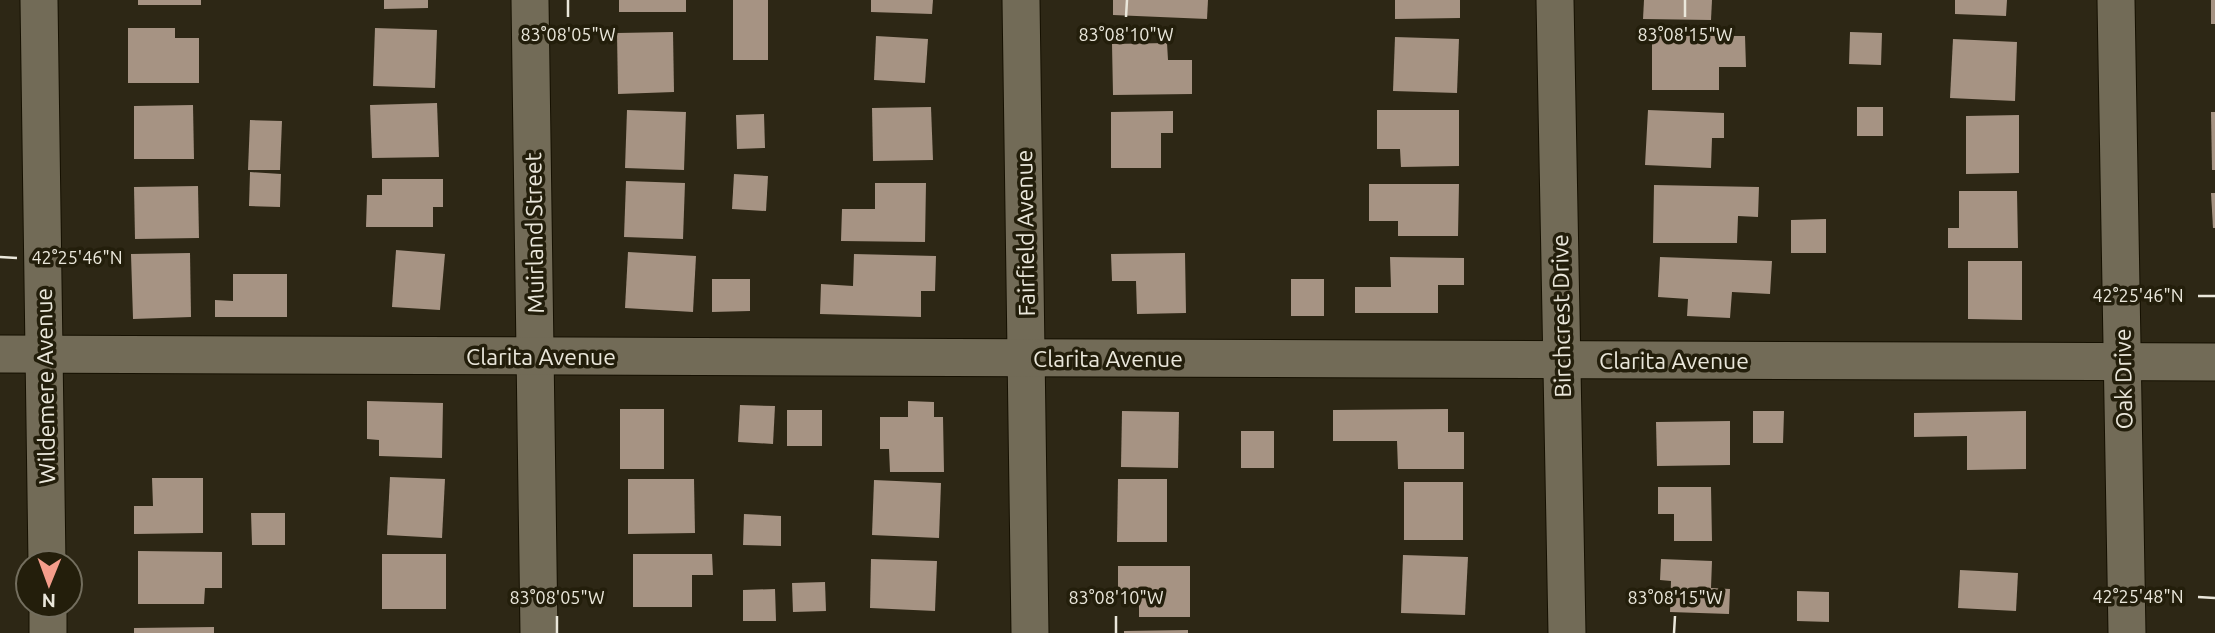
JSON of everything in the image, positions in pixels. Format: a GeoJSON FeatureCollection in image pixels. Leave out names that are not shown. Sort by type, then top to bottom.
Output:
{"type":"FeatureCollection","features":[{"type":"Feature","properties":{"kind":"street","name":"Wildemere Avenue"},"geometry":{"type":"LineString","coordinates":[[39,0],[47,549]]}},
{"type":"Feature","properties":{"kind":"street","name":"Muirland Street"},"geometry":{"type":"LineString","coordinates":[[530,0],[540,633]]}},
{"type":"Feature","properties":{"kind":"street","name":"Fairfield Avenue"},"geometry":{"type":"LineString","coordinates":[[1021,0],[1030,633]]}},
{"type":"Feature","properties":{"kind":"street","name":"Birchcrest Drive"},"geometry":{"type":"LineString","coordinates":[[1555,0],[1567,633]]}},
{"type":"Feature","properties":{"kind":"street","name":"Oak Drive"},"geometry":{"type":"LineString","coordinates":[[2116,0],[2127,633]]}},
{"type":"Feature","properties":{"kind":"street","name":"Clarita Avenue"},"geometry":{"type":"LineString","coordinates":[[0,354],[2215,362]]}},
{"type":"Feature","properties":{"kind":"building"},"geometry":{"type":"Polygon","coordinates":[[[138,0],[201,0],[201,5],[138,5],[138,0]]]}},
{"type":"Feature","properties":{"kind":"building"},"geometry":{"type":"Polygon","coordinates":[[[384,0],[428,0],[428,8],[384,9],[384,0]]]}},
{"type":"Feature","properties":{"kind":"building"},"geometry":{"type":"Polygon","coordinates":[[[619,0],[686,0],[686,12],[619,12],[619,0]]]}},
{"type":"Feature","properties":{"kind":"building"},"geometry":{"type":"Polygon","coordinates":[[[733,0],[768,0],[768,60],[733,60],[733,0]]]}},
{"type":"Feature","properties":{"kind":"building"},"geometry":{"type":"Polygon","coordinates":[[[871,0],[933,0],[932,14],[871,12],[871,0]]]}},
{"type":"Feature","properties":{"kind":"building"},"geometry":{"type":"Polygon","coordinates":[[[1113,0],[1208,0],[1207,19],[1113,15],[1113,0]]]}},
{"type":"Feature","properties":{"kind":"building"},"geometry":{"type":"Polygon","coordinates":[[[1395,0],[1460,0],[1460,18],[1395,19],[1395,0]]]}},
{"type":"Feature","properties":{"kind":"building"},"geometry":{"type":"Polygon","coordinates":[[[1644,0],[1712,0],[1711,20],[1643,19],[1644,0]]]}},
{"type":"Feature","properties":{"kind":"building"},"geometry":{"type":"Polygon","coordinates":[[[1955,0],[2007,0],[2006,16],[1955,14],[1955,0]]]}},
{"type":"Feature","properties":{"kind":"building"},"geometry":{"type":"Polygon","coordinates":[[[2211,0],[2215,0],[2215,24],[2211,24],[2211,0]]]}},
{"type":"Feature","properties":{"kind":"building"},"geometry":{"type":"Polygon","coordinates":[[[128,28],[175,28],[175,38],[199,38],[199,83],[128,83],[128,28]]]}},
{"type":"Feature","properties":{"kind":"building"},"geometry":{"type":"Polygon","coordinates":[[[375,28],[437,30],[435,88],[373,86],[375,28]]]}},
{"type":"Feature","properties":{"kind":"building"},"geometry":{"type":"Polygon","coordinates":[[[673,32],[674,92],[618,94],[617,33],[673,32]]]}},
{"type":"Feature","properties":{"kind":"building"},"geometry":{"type":"Polygon","coordinates":[[[1850,32],[1882,33],[1881,65],[1849,64],[1850,32]]]}},
{"type":"Feature","properties":{"kind":"building"},"geometry":{"type":"Polygon","coordinates":[[[876,36],[928,39],[925,83],[874,80],[876,36]]]}},
{"type":"Feature","properties":{"kind":"building"},"geometry":{"type":"Polygon","coordinates":[[[1652,36],[1745,36],[1746,67],[1719,67],[1719,90],[1652,90],[1652,36]]]}},
{"type":"Feature","properties":{"kind":"building"},"geometry":{"type":"Polygon","coordinates":[[[1395,37],[1459,39],[1457,93],[1393,91],[1395,37]]]}},
{"type":"Feature","properties":{"kind":"building"},"geometry":{"type":"Polygon","coordinates":[[[1953,39],[2017,42],[2015,101],[1950,98],[1953,39]]]}},
{"type":"Feature","properties":{"kind":"building"},"geometry":{"type":"Polygon","coordinates":[[[1167,43],[1168,60],[1192,60],[1192,94],[1113,95],[1112,44],[1167,43]]]}},
{"type":"Feature","properties":{"kind":"building"},"geometry":{"type":"Polygon","coordinates":[[[437,103],[439,157],[372,158],[370,105],[437,103]]]}},
{"type":"Feature","properties":{"kind":"building"},"geometry":{"type":"Polygon","coordinates":[[[193,105],[194,159],[134,159],[134,106],[193,105]]]}},
{"type":"Feature","properties":{"kind":"building"},"geometry":{"type":"Polygon","coordinates":[[[931,107],[933,160],[873,161],[872,108],[931,107]]]}},
{"type":"Feature","properties":{"kind":"building"},"geometry":{"type":"Polygon","coordinates":[[[1857,107],[1883,107],[1883,136],[1857,136],[1857,107]]]}},
{"type":"Feature","properties":{"kind":"building"},"geometry":{"type":"Polygon","coordinates":[[[627,110],[686,112],[684,170],[625,168],[627,110]]]}},
{"type":"Feature","properties":{"kind":"building"},"geometry":{"type":"Polygon","coordinates":[[[1377,110],[1459,110],[1459,166],[1401,167],[1400,149],[1377,149],[1377,110]]]}},
{"type":"Feature","properties":{"kind":"building"},"geometry":{"type":"Polygon","coordinates":[[[1648,110],[1724,113],[1724,138],[1712,138],[1711,168],[1645,165],[1648,110]]]}},
{"type":"Feature","properties":{"kind":"building"},"geometry":{"type":"Polygon","coordinates":[[[1173,111],[1173,133],[1161,133],[1161,168],[1111,168],[1111,112],[1173,111]]]}},
{"type":"Feature","properties":{"kind":"building"},"geometry":{"type":"Polygon","coordinates":[[[2211,112],[2215,112],[2215,170],[2212,170],[2211,112]]]}},
{"type":"Feature","properties":{"kind":"building"},"geometry":{"type":"Polygon","coordinates":[[[764,114],[765,148],[737,149],[736,115],[764,114]]]}},
{"type":"Feature","properties":{"kind":"building"},"geometry":{"type":"Polygon","coordinates":[[[2019,115],[2019,173],[1966,174],[1966,116],[2019,115]]]}},
{"type":"Feature","properties":{"kind":"building"},"geometry":{"type":"Polygon","coordinates":[[[250,120],[282,121],[280,170],[248,170],[250,120]]]}},
{"type":"Feature","properties":{"kind":"building"},"geometry":{"type":"Polygon","coordinates":[[[250,172],[281,174],[280,207],[249,206],[250,172]]]}},
{"type":"Feature","properties":{"kind":"building"},"geometry":{"type":"Polygon","coordinates":[[[734,174],[768,176],[766,211],[732,209],[734,174]]]}},
{"type":"Feature","properties":{"kind":"building"},"geometry":{"type":"Polygon","coordinates":[[[382,179],[443,179],[443,207],[433,207],[433,227],[366,227],[367,195],[382,195],[382,179]]]}},
{"type":"Feature","properties":{"kind":"building"},"geometry":{"type":"Polygon","coordinates":[[[626,181],[685,183],[683,239],[624,237],[626,181]]]}},
{"type":"Feature","properties":{"kind":"building"},"geometry":{"type":"Polygon","coordinates":[[[875,183],[926,183],[925,242],[841,241],[842,209],[875,209],[875,183]]]}},
{"type":"Feature","properties":{"kind":"building"},"geometry":{"type":"Polygon","coordinates":[[[1369,184],[1459,184],[1458,236],[1398,236],[1398,221],[1369,221],[1369,184]]]}},
{"type":"Feature","properties":{"kind":"building"},"geometry":{"type":"Polygon","coordinates":[[[1654,185],[1759,187],[1758,217],[1738,216],[1737,243],[1653,243],[1654,185]]]}},
{"type":"Feature","properties":{"kind":"building"},"geometry":{"type":"Polygon","coordinates":[[[198,186],[199,238],[135,239],[134,187],[198,186]]]}},
{"type":"Feature","properties":{"kind":"building"},"geometry":{"type":"Polygon","coordinates":[[[1959,191],[2017,191],[2018,248],[1948,248],[1948,228],[1959,228],[1959,191]]]}},
{"type":"Feature","properties":{"kind":"building"},"geometry":{"type":"Polygon","coordinates":[[[2211,193],[2215,193],[2215,228],[2213,228],[2211,193]]]}},
{"type":"Feature","properties":{"kind":"building"},"geometry":{"type":"Polygon","coordinates":[[[1826,219],[1826,253],[1791,253],[1791,220],[1826,219]]]}},
{"type":"Feature","properties":{"kind":"building"},"geometry":{"type":"Polygon","coordinates":[[[396,250],[445,254],[440,310],[392,307],[396,250]]]}},
{"type":"Feature","properties":{"kind":"building"},"geometry":{"type":"Polygon","coordinates":[[[628,252],[696,256],[693,312],[625,308],[628,252]]]}},
{"type":"Feature","properties":{"kind":"building"},"geometry":{"type":"Polygon","coordinates":[[[190,253],[191,317],[133,319],[131,254],[190,253]]]}},
{"type":"Feature","properties":{"kind":"building"},"geometry":{"type":"Polygon","coordinates":[[[1185,253],[1186,313],[1137,314],[1136,281],[1112,281],[1111,254],[1185,253]]]}},
{"type":"Feature","properties":{"kind":"building"},"geometry":{"type":"Polygon","coordinates":[[[854,254],[936,256],[935,291],[921,291],[921,317],[820,314],[821,284],[853,286],[854,254]]]}},
{"type":"Feature","properties":{"kind":"building"},"geometry":{"type":"Polygon","coordinates":[[[1390,257],[1464,258],[1464,285],[1438,285],[1438,313],[1355,313],[1355,287],[1391,287],[1390,257]]]}},
{"type":"Feature","properties":{"kind":"building"},"geometry":{"type":"Polygon","coordinates":[[[1660,257],[1772,261],[1770,294],[1732,292],[1730,318],[1687,316],[1688,299],[1658,297],[1660,257]]]}},
{"type":"Feature","properties":{"kind":"building"},"geometry":{"type":"Polygon","coordinates":[[[1968,261],[2022,261],[2022,320],[1968,319],[1968,261]]]}},
{"type":"Feature","properties":{"kind":"building"},"geometry":{"type":"Polygon","coordinates":[[[233,274],[287,274],[287,317],[215,317],[215,300],[233,301],[233,274]]]}},
{"type":"Feature","properties":{"kind":"building"},"geometry":{"type":"Polygon","coordinates":[[[712,279],[750,279],[750,311],[712,312],[712,279]]]}},
{"type":"Feature","properties":{"kind":"building"},"geometry":{"type":"Polygon","coordinates":[[[1291,279],[1324,279],[1324,316],[1291,316],[1291,279]]]}},
{"type":"Feature","properties":{"kind":"building"},"geometry":{"type":"Polygon","coordinates":[[[367,401],[443,403],[442,458],[379,456],[379,440],[367,439],[367,401]]]}},
{"type":"Feature","properties":{"kind":"building"},"geometry":{"type":"Polygon","coordinates":[[[908,401],[934,402],[934,417],[943,417],[944,472],[890,472],[889,449],[880,449],[880,417],[908,417],[908,401]]]}},
{"type":"Feature","properties":{"kind":"building"},"geometry":{"type":"Polygon","coordinates":[[[740,405],[775,406],[773,444],[738,442],[740,405]]]}},
{"type":"Feature","properties":{"kind":"building"},"geometry":{"type":"Polygon","coordinates":[[[620,409],[664,409],[664,469],[620,469],[620,409]]]}},
{"type":"Feature","properties":{"kind":"building"},"geometry":{"type":"Polygon","coordinates":[[[1448,409],[1448,432],[1464,432],[1464,469],[1398,469],[1397,441],[1333,441],[1333,410],[1448,409]]]}},
{"type":"Feature","properties":{"kind":"building"},"geometry":{"type":"Polygon","coordinates":[[[787,410],[822,410],[822,446],[787,446],[787,410]]]}},
{"type":"Feature","properties":{"kind":"building"},"geometry":{"type":"Polygon","coordinates":[[[1122,411],[1179,412],[1178,468],[1121,467],[1122,411]]]}},
{"type":"Feature","properties":{"kind":"building"},"geometry":{"type":"Polygon","coordinates":[[[1753,411],[1784,411],[1783,443],[1753,443],[1753,411]]]}},
{"type":"Feature","properties":{"kind":"building"},"geometry":{"type":"Polygon","coordinates":[[[2026,411],[2026,469],[1967,470],[1967,436],[1914,437],[1914,413],[2026,411]]]}},
{"type":"Feature","properties":{"kind":"building"},"geometry":{"type":"Polygon","coordinates":[[[1730,421],[1730,465],[1657,466],[1656,422],[1730,421]]]}},
{"type":"Feature","properties":{"kind":"building"},"geometry":{"type":"Polygon","coordinates":[[[1241,431],[1274,431],[1274,468],[1241,468],[1241,431]]]}},
{"type":"Feature","properties":{"kind":"building"},"geometry":{"type":"Polygon","coordinates":[[[390,477],[445,479],[442,538],[387,535],[390,477]]]}},
{"type":"Feature","properties":{"kind":"building"},"geometry":{"type":"Polygon","coordinates":[[[152,478],[203,478],[203,533],[134,534],[134,506],[153,506],[152,478]]]}},
{"type":"Feature","properties":{"kind":"building"},"geometry":{"type":"Polygon","coordinates":[[[628,479],[694,479],[695,533],[628,534],[628,479]]]}},
{"type":"Feature","properties":{"kind":"building"},"geometry":{"type":"Polygon","coordinates":[[[1118,479],[1167,479],[1167,542],[1117,542],[1118,479]]]}},
{"type":"Feature","properties":{"kind":"building"},"geometry":{"type":"Polygon","coordinates":[[[874,480],[941,483],[939,538],[872,535],[874,480]]]}},
{"type":"Feature","properties":{"kind":"building"},"geometry":{"type":"Polygon","coordinates":[[[1404,482],[1463,482],[1463,540],[1404,540],[1404,482]]]}},
{"type":"Feature","properties":{"kind":"building"},"geometry":{"type":"Polygon","coordinates":[[[1658,487],[1711,487],[1712,541],[1674,541],[1674,514],[1658,514],[1658,487]]]}},
{"type":"Feature","properties":{"kind":"building"},"geometry":{"type":"Polygon","coordinates":[[[251,513],[285,513],[285,545],[252,545],[251,513]]]}},
{"type":"Feature","properties":{"kind":"building"},"geometry":{"type":"Polygon","coordinates":[[[744,514],[781,516],[781,546],[743,545],[744,514]]]}},
{"type":"Feature","properties":{"kind":"building"},"geometry":{"type":"Polygon","coordinates":[[[138,551],[222,552],[222,588],[205,588],[204,604],[138,604],[138,551]]]}},
{"type":"Feature","properties":{"kind":"building"},"geometry":{"type":"Polygon","coordinates":[[[382,554],[446,554],[446,609],[382,609],[382,554]]]}},
{"type":"Feature","properties":{"kind":"building"},"geometry":{"type":"Polygon","coordinates":[[[633,554],[712,554],[713,575],[692,575],[692,607],[633,607],[633,554]]]}},
{"type":"Feature","properties":{"kind":"building"},"geometry":{"type":"Polygon","coordinates":[[[1403,555],[1468,557],[1465,615],[1401,613],[1403,555]]]}},
{"type":"Feature","properties":{"kind":"building"},"geometry":{"type":"Polygon","coordinates":[[[871,559],[937,561],[935,611],[870,608],[871,559]]]}},
{"type":"Feature","properties":{"kind":"building"},"geometry":{"type":"Polygon","coordinates":[[[1661,559],[1712,561],[1711,588],[1730,589],[1729,614],[1670,612],[1671,581],[1660,580],[1661,559]]]}},
{"type":"Feature","properties":{"kind":"building"},"geometry":{"type":"Polygon","coordinates":[[[1118,566],[1190,566],[1190,617],[1139,617],[1139,592],[1118,593],[1118,566]]]}},
{"type":"Feature","properties":{"kind":"building"},"geometry":{"type":"Polygon","coordinates":[[[1960,570],[2018,573],[2016,611],[1958,608],[1960,570]]]}},
{"type":"Feature","properties":{"kind":"building"},"geometry":{"type":"Polygon","coordinates":[[[825,582],[826,611],[793,612],[792,583],[825,582]]]}},
{"type":"Feature","properties":{"kind":"building"},"geometry":{"type":"Polygon","coordinates":[[[775,589],[776,621],[743,621],[743,590],[775,589]]]}},
{"type":"Feature","properties":{"kind":"building"},"geometry":{"type":"Polygon","coordinates":[[[1797,591],[1829,592],[1829,622],[1797,621],[1797,591]]]}},
{"type":"Feature","properties":{"kind":"building"},"geometry":{"type":"Polygon","coordinates":[[[214,627],[214,633],[134,633],[134,628],[214,627]]]}},
{"type":"Feature","properties":{"kind":"building"},"geometry":{"type":"Polygon","coordinates":[[[1188,630],[1188,633],[1124,633],[1124,631],[1188,630]]]}}]}
